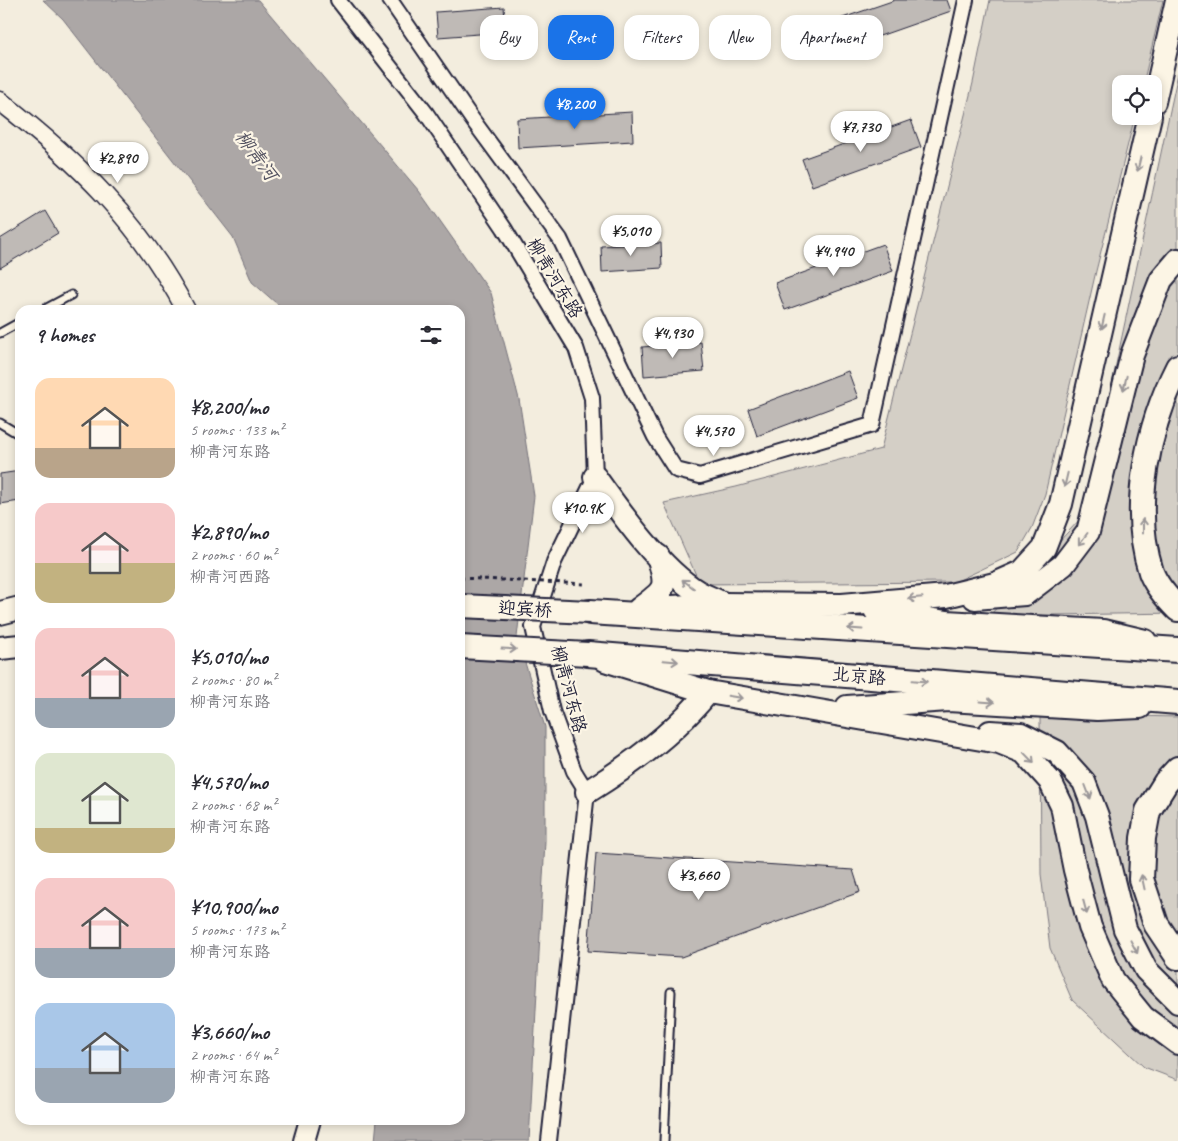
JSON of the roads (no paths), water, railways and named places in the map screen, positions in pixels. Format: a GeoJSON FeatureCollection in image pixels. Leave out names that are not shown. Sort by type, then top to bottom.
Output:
{"type":"FeatureCollection","features":[{"type":"Feature","properties":{"kind":"highway"},"geometry":{"type":"LineString","coordinates":[[1178,367],[1156,422],[1143,481],[1142,533],[1151,574],[1166,598],[1178,609]]}},
{"type":"Feature","properties":{"kind":"highway"},"geometry":{"type":"LineString","coordinates":[[590,612],[1178,649]]}},
{"type":"Feature","properties":{"kind":"highway","name":"北京路"},"geometry":{"type":"LineString","coordinates":[[588,654],[1178,703]]}},
{"type":"Feature","properties":{"kind":"highway"},"geometry":{"type":"LineString","coordinates":[[1178,769],[1166,782],[1148,811],[1143,838],[1141,879],[1156,924],[1178,957]]}},
{"type":"Feature","properties":{"kind":"main road"},"geometry":{"type":"LineString","coordinates":[[1160,75],[1177,0]]}},
{"type":"Feature","properties":{"kind":"main road"},"geometry":{"type":"LineString","coordinates":[[842,605],[946,596],[994,584],[1022,572],[1044,548],[1061,504],[1148,125]]}},
{"type":"Feature","properties":{"kind":"main road"},"geometry":{"type":"LineString","coordinates":[[946,596],[984,599],[1025,594],[1063,565],[1088,532],[1132,355],[1161,280],[1178,260]]}},
{"type":"Feature","properties":{"kind":"main road"},"geometry":{"type":"LineString","coordinates":[[595,477],[617,509],[678,577],[697,592],[724,604]]}},
{"type":"Feature","properties":{"kind":"main road"},"geometry":{"type":"LineString","coordinates":[[639,609],[660,593],[665,580],[658,556]]}},
{"type":"Feature","properties":{"kind":"main road","name":"迎宾桥"},"geometry":{"type":"LineString","coordinates":[[465,606],[590,612],[724,604],[842,605]]}},
{"type":"Feature","properties":{"kind":"main road"},"geometry":{"type":"LineString","coordinates":[[842,605],[946,622],[1103,631],[1178,649]]}},
{"type":"Feature","properties":{"kind":"main road"},"geometry":{"type":"LineString","coordinates":[[0,613],[15,611]]}},
{"type":"Feature","properties":{"kind":"main road"},"geometry":{"type":"LineString","coordinates":[[465,647],[588,654],[660,679],[708,692],[816,709],[999,742],[1024,752],[1050,781],[1062,806],[1075,870],[1090,927],[1113,980],[1143,1017],[1178,1043]]}},
{"type":"Feature","properties":{"kind":"main road"},"geometry":{"type":"LineString","coordinates":[[660,679],[681,693],[682,718]]}},
{"type":"Feature","properties":{"kind":"main road"},"geometry":{"type":"LineString","coordinates":[[587,792],[626,768],[654,746],[682,718],[695,709],[708,692]]}},
{"type":"Feature","properties":{"kind":"main road"},"geometry":{"type":"LineString","coordinates":[[816,709],[948,700],[1097,709],[1178,703]]}},
{"type":"Feature","properties":{"kind":"main road"},"geometry":{"type":"LineString","coordinates":[[906,726],[1021,734],[1057,752],[1084,782],[1097,816],[1125,929],[1146,970],[1178,1002]]}},
{"type":"Feature","properties":{"kind":"main road"},"geometry":{"type":"LineString","coordinates":[[304,1141],[309,1125]]}},
{"type":"Feature","properties":{"kind":"street","name":"柳青河东路"},"geometry":{"type":"LineString","coordinates":[[338,0],[426,113],[504,228],[576,348],[592,398],[595,477],[554,562],[533,627],[552,711],[574,771],[587,792]]}},
{"type":"Feature","properties":{"kind":"street"},"geometry":{"type":"LineString","coordinates":[[392,1],[472,119],[560,238],[655,437],[676,470],[700,476],[872,424],[966,0]]}},
{"type":"Feature","properties":{"kind":"street"},"geometry":{"type":"LineString","coordinates":[[0,101],[54,143],[114,204],[166,272],[183,305]]}},
{"type":"Feature","properties":{"kind":"street"},"geometry":{"type":"LineString","coordinates":[[549,1141],[587,792]]}},
{"type":"Feature","properties":{"kind":"lane"},"geometry":{"type":"LineString","coordinates":[[52,305],[71,295]]}},
{"type":"Feature","properties":{"kind":"lane"},"geometry":{"type":"LineString","coordinates":[[0,333],[15,325]]}},
{"type":"Feature","properties":{"kind":"lane"},"geometry":{"type":"LineString","coordinates":[[0,424],[15,432]]}},
{"type":"Feature","properties":{"kind":"lane"},"geometry":{"type":"LineString","coordinates":[[664,1141],[671,992]]}},
{"type":"Feature","properties":{"kind":"water","name":"柳青河"},"geometry":{"type":"Polygon","coordinates":[[[43,0],[258,0],[419,191],[491,293],[519,399],[534,496],[517,637],[545,727],[545,841],[529,1141],[375,1141],[377,1125],[465,1125],[465,305],[278,305],[252,282],[233,237],[63,19],[43,0]]]}}]}
